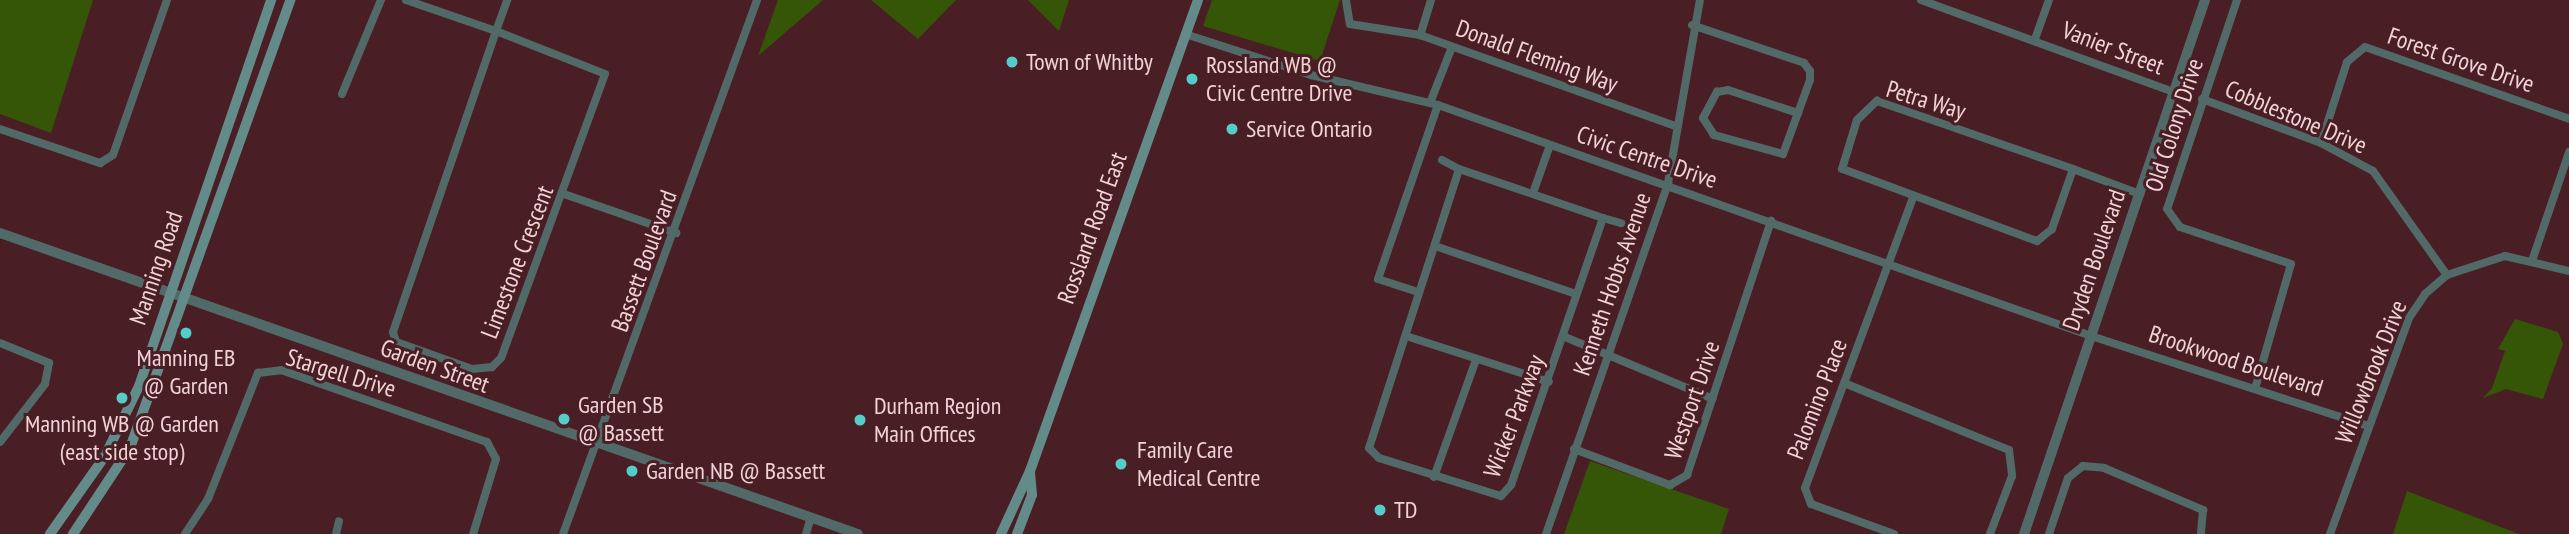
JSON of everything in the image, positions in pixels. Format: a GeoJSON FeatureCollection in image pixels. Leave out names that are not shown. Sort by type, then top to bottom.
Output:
{"type":"FeatureCollection","features":[{"type":"Feature","properties":{"kind":"main road","name":"Manning Road"},"geometry":{"type":"LineString","coordinates":[[50,534],[105,456],[139,386],[271,0]]}},
{"type":"Feature","properties":{"kind":"main road","name":"Manning Road"},"geometry":{"type":"LineString","coordinates":[[73,534],[130,448],[186,298],[290,0]]}},
{"type":"Feature","properties":{"kind":"main road","name":"Rossland Road East"},"geometry":{"type":"LineString","coordinates":[[1000,534],[1030,471],[1198,0]]}},
{"type":"Feature","properties":{"kind":"main road","name":"Rossland Road East"},"geometry":{"type":"LineString","coordinates":[[1017,534],[1032,495],[1030,471]]}},
{"type":"Feature","properties":{"kind":"street"},"geometry":{"type":"LineString","coordinates":[[0,129],[100,163],[113,155],[167,0]]}},
{"type":"Feature","properties":{"kind":"street"},"geometry":{"type":"LineString","coordinates":[[342,94],[382,0]]}},
{"type":"Feature","properties":{"kind":"street"},"geometry":{"type":"LineString","coordinates":[[406,0],[496,31],[507,0]]}},
{"type":"Feature","properties":{"kind":"street","name":"Bassett Boulevard"},"geometry":{"type":"LineString","coordinates":[[563,534],[676,233],[757,0]]}},
{"type":"Feature","properties":{"kind":"street"},"geometry":{"type":"LineString","coordinates":[[1346,0],[1350,24],[1420,35]]}},
{"type":"Feature","properties":{"kind":"street","name":"Donald Fleming Way"},"geometry":{"type":"LineString","coordinates":[[1431,0],[1420,35],[1675,126]]}},
{"type":"Feature","properties":{"kind":"street","name":"Kenneth Hobbs Avenue"},"geometry":{"type":"LineString","coordinates":[[1546,534],[1668,183],[1692,24],[1700,0]]}},
{"type":"Feature","properties":{"kind":"street","name":"Vanier Street"},"geometry":{"type":"LineString","coordinates":[[1921,0],[2035,39],[2171,92]]}},
{"type":"Feature","properties":{"kind":"street"},"geometry":{"type":"LineString","coordinates":[[2035,39],[2049,0]]}},
{"type":"Feature","properties":{"kind":"street","name":"Dryden Boulevard"},"geometry":{"type":"LineString","coordinates":[[2024,534],[2140,194],[2171,92],[2205,0]]}},
{"type":"Feature","properties":{"kind":"street","name":"Old Colony Drive"},"geometry":{"type":"LineString","coordinates":[[2237,0],[2167,209],[2171,220],[2291,264],[2256,385]]}},
{"type":"Feature","properties":{"kind":"street"},"geometry":{"type":"LineString","coordinates":[[1692,24],[1804,63],[1810,80],[1798,113],[1783,154],[1714,135],[1703,118],[1711,100],[1728,90],[1798,113]]}},
{"type":"Feature","properties":{"kind":"street","name":"Limestone Crescent"},"geometry":{"type":"LineString","coordinates":[[496,31],[605,74],[564,194],[492,367],[472,369],[396,342],[393,332],[496,31]]}},
{"type":"Feature","properties":{"kind":"street","name":"Civic Centre Drive"},"geometry":{"type":"LineString","coordinates":[[1185,34],[1311,75],[1434,104],[1668,183],[2091,336]]}},
{"type":"Feature","properties":{"kind":"street"},"geometry":{"type":"LineString","coordinates":[[1419,292],[1378,279],[1452,47]]}},
{"type":"Feature","properties":{"kind":"street","name":"Forest Grove Drive"},"geometry":{"type":"LineString","coordinates":[[2321,143],[2347,62],[2365,47],[2569,119]]}},
{"type":"Feature","properties":{"kind":"street","name":"Cobblestone Drive"},"geometry":{"type":"LineString","coordinates":[[2202,99],[2321,143],[2373,171],[2447,275]]}},
{"type":"Feature","properties":{"kind":"street","name":"Petra Way"},"geometry":{"type":"LineString","coordinates":[[2073,169],[2052,229],[2037,241],[1913,198],[1842,169],[1857,120],[1869,104],[2073,169],[2140,194]]}},
{"type":"Feature","properties":{"kind":"street"},"geometry":{"type":"LineString","coordinates":[[1533,193],[1550,145]]}},
{"type":"Feature","properties":{"kind":"street"},"geometry":{"type":"LineString","coordinates":[[2533,258],[2569,152]]}},
{"type":"Feature","properties":{"kind":"street"},"geometry":{"type":"LineString","coordinates":[[1442,160],[1460,169],[1621,223]]}},
{"type":"Feature","properties":{"kind":"street","name":"Wicker Parkway"},"geometry":{"type":"LineString","coordinates":[[1460,169],[1369,448],[1379,458],[1434,477],[1492,496],[1507,492],[1565,337],[1576,294],[1603,218]]}},
{"type":"Feature","properties":{"kind":"street"},"geometry":{"type":"LineString","coordinates":[[564,194],[676,233]]}},
{"type":"Feature","properties":{"kind":"street"},"geometry":{"type":"LineString","coordinates":[[1888,264],[1913,198]]}},
{"type":"Feature","properties":{"kind":"street","name":"Westport Drive"},"geometry":{"type":"LineString","coordinates":[[1574,449],[1670,485],[1687,475],[1771,221]]}},
{"type":"Feature","properties":{"kind":"street","name":"Garden Street"},"geometry":{"type":"LineString","coordinates":[[0,233],[595,446],[858,534]]}},
{"type":"Feature","properties":{"kind":"street"},"geometry":{"type":"LineString","coordinates":[[1435,246],[1576,294]]}},
{"type":"Feature","properties":{"kind":"street"},"geometry":{"type":"LineString","coordinates":[[2447,275],[2505,256],[2533,258],[2569,271]]}},
{"type":"Feature","properties":{"kind":"street","name":"Palomino Place"},"geometry":{"type":"LineString","coordinates":[[1888,264],[1804,488],[1811,504],[1894,534]]}},
{"type":"Feature","properties":{"kind":"street","name":"Willowbrook Drive"},"geometry":{"type":"LineString","coordinates":[[2330,534],[2409,318],[2447,275]]}},
{"type":"Feature","properties":{"kind":"street"},"geometry":{"type":"LineString","coordinates":[[1406,335],[1549,382]]}},
{"type":"Feature","properties":{"kind":"street","name":"Brookwood Boulevard"},"geometry":{"type":"LineString","coordinates":[[2091,336],[2256,385],[2368,426]]}},
{"type":"Feature","properties":{"kind":"street","name":"Wicker Parkway"},"geometry":{"type":"LineString","coordinates":[[1565,337],[1713,399]]}},
{"type":"Feature","properties":{"kind":"street"},"geometry":{"type":"LineString","coordinates":[[0,343],[49,363],[45,384],[0,442]]}},
{"type":"Feature","properties":{"kind":"street"},"geometry":{"type":"LineString","coordinates":[[1434,477],[1476,360]]}},
{"type":"Feature","properties":{"kind":"street","name":"Stargell Drive"},"geometry":{"type":"LineString","coordinates":[[185,534],[208,499],[258,373],[281,370],[487,442],[496,459],[472,534]]}},
{"type":"Feature","properties":{"kind":"street"},"geometry":{"type":"LineString","coordinates":[[1844,383],[2009,450],[2012,476],[1990,534]]}},
{"type":"Feature","properties":{"kind":"street"},"geometry":{"type":"LineString","coordinates":[[2049,534],[2068,478],[2083,466],[2104,468],[2203,510],[2201,534]]}},
{"type":"Feature","properties":{"kind":"street"},"geometry":{"type":"LineString","coordinates":[[806,534],[810,520]]}},
{"type":"Feature","properties":{"kind":"street"},"geometry":{"type":"LineString","coordinates":[[336,534],[338,521]]}},
{"type":"Feature","properties":{"kind":"green space"},"geometry":{"type":"Polygon","coordinates":[[[0,0],[93,0],[51,133],[0,114],[0,0]]]}},
{"type":"Feature","properties":{"kind":"green space"},"geometry":{"type":"Polygon","coordinates":[[[778,0],[823,0],[758,56],[778,0]]]}},
{"type":"Feature","properties":{"kind":"green space"},"geometry":{"type":"Polygon","coordinates":[[[871,0],[956,0],[918,39],[871,0]]]}},
{"type":"Feature","properties":{"kind":"green space"},"geometry":{"type":"Polygon","coordinates":[[[1028,0],[1069,0],[1059,31],[1028,0]]]}},
{"type":"Feature","properties":{"kind":"green space"},"geometry":{"type":"Polygon","coordinates":[[[1212,0],[1340,0],[1320,61],[1203,26],[1212,0]]]}},
{"type":"Feature","properties":{"kind":"green space"},"geometry":{"type":"Polygon","coordinates":[[[2515,319],[2558,332],[2563,344],[2543,399],[2506,389],[2483,398],[2492,388],[2505,351],[2498,349],[2515,319]]]}},
{"type":"Feature","properties":{"kind":"green space"},"geometry":{"type":"Polygon","coordinates":[[[1590,461],[1729,509],[1721,534],[1564,534],[1590,461]]]}},
{"type":"Feature","properties":{"kind":"green space"},"geometry":{"type":"Polygon","coordinates":[[[2407,491],[2519,534],[2393,534],[2407,491]]]}},
{"type":"Feature","properties":{"kind":"place","name":"Town of Whitby"},"geometry":{"type":"Point","coordinates":[1012,62]}},
{"type":"Feature","properties":{"kind":"place","name":"Rossland WB @ Civic Centre Drive"},"geometry":{"type":"Point","coordinates":[1192,79]}},
{"type":"Feature","properties":{"kind":"place","name":"Service Ontario"},"geometry":{"type":"Point","coordinates":[1232,129]}},
{"type":"Feature","properties":{"kind":"place","name":"Manning EB @ Garden"},"geometry":{"type":"Point","coordinates":[186,333]}},
{"type":"Feature","properties":{"kind":"place","name":"Manning WB @ Garden (east side stop)"},"geometry":{"type":"Point","coordinates":[122,398]}},
{"type":"Feature","properties":{"kind":"place","name":"Garden SB @ Bassett"},"geometry":{"type":"Point","coordinates":[564,419]}},
{"type":"Feature","properties":{"kind":"place","name":"Durham Region Main Offices"},"geometry":{"type":"Point","coordinates":[860,420]}},
{"type":"Feature","properties":{"kind":"place","name":"Family Care Medical Centre"},"geometry":{"type":"Point","coordinates":[1121,464]}},
{"type":"Feature","properties":{"kind":"place","name":"Garden NB @ Bassett"},"geometry":{"type":"Point","coordinates":[632,471]}},
{"type":"Feature","properties":{"kind":"place","name":"TD"},"geometry":{"type":"Point","coordinates":[1380,510]}}]}
